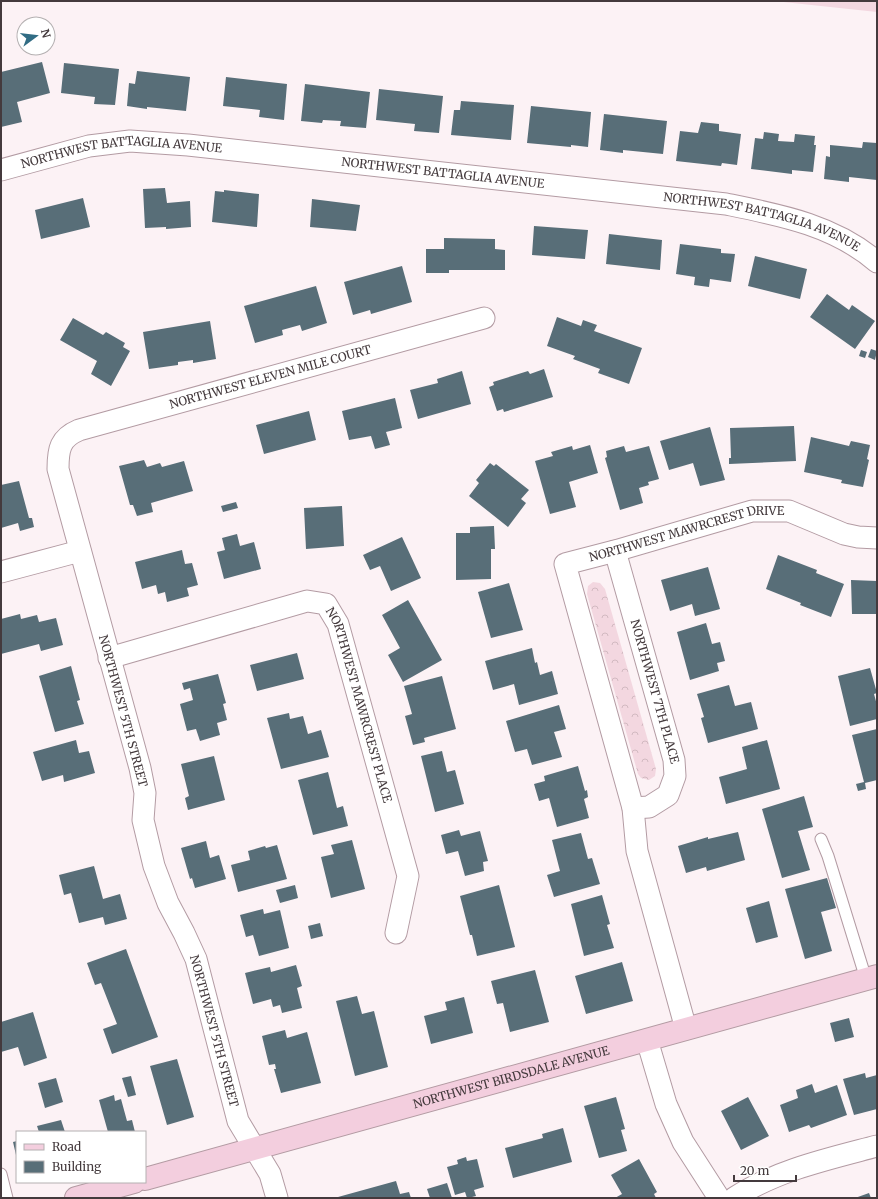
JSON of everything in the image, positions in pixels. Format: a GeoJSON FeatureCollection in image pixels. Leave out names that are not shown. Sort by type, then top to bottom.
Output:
{"type":"FeatureCollection","features":[{"type":"Feature","properties":{"kind":"main road","name":"NORTHWEST BIRDSDALE AVENUE"},"geometry":{"type":"LineString","coordinates":[[146,1179],[872,978]]}},
{"type":"Feature","properties":{"kind":"main road"},"geometry":{"type":"LineString","coordinates":[[76,1198],[130,1183]]}},
{"type":"Feature","properties":{"kind":"street","name":"NORTHWEST BATTAGLIA AVENUE"},"geometry":{"type":"LineString","coordinates":[[1,170],[89,146],[130,140],[196,146],[726,204],[778,214],[815,226],[848,241],[876,260]]}},
{"type":"Feature","properties":{"kind":"street","name":"NORTHWEST ELEVEN MILE COURT"},"geometry":{"type":"LineString","coordinates":[[61,444],[69,434],[79,430],[484,318]]}},
{"type":"Feature","properties":{"kind":"street","name":"NORTHWEST 5TH STREET"},"geometry":{"type":"LineString","coordinates":[[61,444],[58,457],[58,469],[140,768],[145,793],[143,820],[154,866],[168,903],[196,959],[238,1121],[270,1174],[277,1198]]}},
{"type":"Feature","properties":{"kind":"street","name":"NORTHWEST MAWRCREST DRIVE"},"geometry":{"type":"LineString","coordinates":[[633,808],[564,564],[615,551],[752,511],[789,511],[844,534],[858,537],[877,538]]}},
{"type":"Feature","properties":{"kind":"street"},"geometry":{"type":"LineString","coordinates":[[1,572],[80,551]]}},
{"type":"Feature","properties":{"kind":"street","name":"NORTHWEST 7TH PLACE"},"geometry":{"type":"LineString","coordinates":[[615,551],[675,768],[675,776],[668,795],[650,807],[633,808]]}},
{"type":"Feature","properties":{"kind":"street","name":"NORTHWEST MAWRCREST PLACE"},"geometry":{"type":"LineString","coordinates":[[109,658],[307,601],[326,604],[338,624],[408,876],[396,933]]}},
{"type":"Feature","properties":{"kind":"street"},"geometry":{"type":"LineString","coordinates":[[633,808],[639,859],[686,1029]]}},
{"type":"Feature","properties":{"kind":"street"},"geometry":{"type":"LineString","coordinates":[[647,1040],[666,1104],[683,1142],[719,1198]]}},
{"type":"Feature","properties":{"kind":"street"},"geometry":{"type":"LineString","coordinates":[[734,1198],[749,1188],[787,1172],[836,1156],[877,1146]]}},
{"type":"Feature","properties":{"kind":"lane"},"geometry":{"type":"LineString","coordinates":[[822,839],[872,978]]}},
{"type":"Feature","properties":{"kind":"lane"},"geometry":{"type":"LineString","coordinates":[[1,1174],[7,1198]]}},
{"type":"Feature","properties":{"kind":"green space"},"geometry":{"type":"Polygon","coordinates":[[[774,1],[877,1],[877,12],[774,1]]]}},
{"type":"Feature","properties":{"kind":"green space"},"geometry":{"type":"Polygon","coordinates":[[[593,582],[600,583],[605,589],[656,769],[655,776],[649,780],[641,778],[638,774],[587,594],[588,586],[593,582]]]}},
{"type":"Feature","properties":{"kind":"building"},"geometry":{"type":"Polygon","coordinates":[[[42,62],[50,93],[17,102],[22,122],[1,127],[1,72],[42,62]]]}},
{"type":"Feature","properties":{"kind":"building"},"geometry":{"type":"Polygon","coordinates":[[[64,63],[119,69],[115,105],[94,104],[95,97],[61,93],[64,63]]]}},
{"type":"Feature","properties":{"kind":"building"},"geometry":{"type":"Polygon","coordinates":[[[137,71],[190,77],[186,111],[147,107],[147,109],[127,106],[129,83],[135,84],[137,71]]]}},
{"type":"Feature","properties":{"kind":"building"},"geometry":{"type":"Polygon","coordinates":[[[226,77],[287,84],[284,120],[259,117],[260,110],[223,106],[226,77]]]}},
{"type":"Feature","properties":{"kind":"building"},"geometry":{"type":"Polygon","coordinates":[[[305,84],[370,92],[366,128],[340,126],[341,121],[323,120],[322,123],[301,121],[305,84]]]}},
{"type":"Feature","properties":{"kind":"building"},"geometry":{"type":"Polygon","coordinates":[[[379,89],[443,96],[439,133],[414,131],[415,124],[376,120],[379,89]]]}},
{"type":"Feature","properties":{"kind":"building"},"geometry":{"type":"Polygon","coordinates":[[[461,101],[514,105],[511,140],[451,135],[454,110],[460,110],[461,101]]]}},
{"type":"Feature","properties":{"kind":"building"},"geometry":{"type":"Polygon","coordinates":[[[531,106],[591,112],[588,147],[527,143],[531,106]]]}},
{"type":"Feature","properties":{"kind":"building"},"geometry":{"type":"Polygon","coordinates":[[[604,114],[667,121],[663,154],[623,150],[623,153],[600,150],[604,114]]]}},
{"type":"Feature","properties":{"kind":"building"},"geometry":{"type":"Polygon","coordinates":[[[701,122],[719,124],[719,131],[741,134],[737,165],[722,163],[721,166],[676,161],[680,131],[698,133],[701,122]]]}},
{"type":"Feature","properties":{"kind":"building"},"geometry":{"type":"Polygon","coordinates":[[[764,132],[779,134],[778,141],[794,142],[795,134],[815,136],[814,145],[816,145],[813,172],[792,170],[792,174],[751,169],[755,138],[763,139],[764,132]]]}},
{"type":"Feature","properties":{"kind":"building"},"geometry":{"type":"Polygon","coordinates":[[[863,142],[877,143],[877,180],[849,177],[849,182],[824,179],[826,156],[830,157],[830,145],[862,148],[863,142]]]}},
{"type":"Feature","properties":{"kind":"building"},"geometry":{"type":"Polygon","coordinates":[[[165,188],[167,203],[190,201],[191,227],[166,229],[166,227],[145,228],[143,189],[165,188]]]}},
{"type":"Feature","properties":{"kind":"building"},"geometry":{"type":"Polygon","coordinates":[[[224,190],[259,194],[257,227],[212,222],[215,191],[224,192],[224,190]]]}},
{"type":"Feature","properties":{"kind":"building"},"geometry":{"type":"Polygon","coordinates":[[[83,198],[90,227],[41,239],[35,210],[83,198]]]}},
{"type":"Feature","properties":{"kind":"building"},"geometry":{"type":"Polygon","coordinates":[[[312,199],[360,205],[356,231],[310,227],[312,199]]]}},
{"type":"Feature","properties":{"kind":"building"},"geometry":{"type":"Polygon","coordinates":[[[534,226],[588,230],[585,259],[532,255],[534,226]]]}},
{"type":"Feature","properties":{"kind":"building"},"geometry":{"type":"Polygon","coordinates":[[[609,234],[662,240],[660,270],[606,264],[609,234]]]}},
{"type":"Feature","properties":{"kind":"building"},"geometry":{"type":"Polygon","coordinates":[[[444,238],[495,239],[495,249],[505,250],[505,270],[449,270],[449,273],[426,273],[426,249],[444,249],[444,238]]]}},
{"type":"Feature","properties":{"kind":"building"},"geometry":{"type":"Polygon","coordinates":[[[680,244],[721,249],[721,253],[735,254],[731,282],[710,279],[709,287],[694,285],[695,277],[676,274],[680,244]]]}},
{"type":"Feature","properties":{"kind":"building"},"geometry":{"type":"Polygon","coordinates":[[[755,256],[807,269],[800,299],[748,286],[755,256]]]}},
{"type":"Feature","properties":{"kind":"building"},"geometry":{"type":"Polygon","coordinates":[[[402,266],[412,302],[371,314],[370,310],[353,315],[344,282],[402,266]]]}},
{"type":"Feature","properties":{"kind":"building"},"geometry":{"type":"Polygon","coordinates":[[[316,286],[327,323],[302,331],[300,325],[282,330],[283,335],[255,343],[244,306],[316,286]]]}},
{"type":"Feature","properties":{"kind":"building"},"geometry":{"type":"Polygon","coordinates":[[[827,294],[849,310],[852,305],[875,321],[855,349],[810,317],[827,294]]]}},
{"type":"Feature","properties":{"kind":"building"},"geometry":{"type":"Polygon","coordinates":[[[557,317],[581,326],[583,320],[597,325],[594,331],[642,348],[629,384],[598,373],[600,369],[573,359],[575,356],[547,346],[557,317]]]}},
{"type":"Feature","properties":{"kind":"building"},"geometry":{"type":"Polygon","coordinates":[[[73,318],[103,335],[106,332],[125,343],[123,347],[130,351],[111,386],[91,374],[97,361],[60,340],[73,318]]]}},
{"type":"Feature","properties":{"kind":"building"},"geometry":{"type":"Polygon","coordinates":[[[210,321],[216,359],[193,363],[193,360],[178,362],[178,365],[149,369],[143,332],[210,321]]]}},
{"type":"Feature","properties":{"kind":"building"},"geometry":{"type":"Polygon","coordinates":[[[871,349],[877,351],[875,360],[868,357],[871,349]]]}},
{"type":"Feature","properties":{"kind":"building"},"geometry":{"type":"Polygon","coordinates":[[[861,350],[867,352],[865,358],[859,356],[861,350]]]}},
{"type":"Feature","properties":{"kind":"building"},"geometry":{"type":"Polygon","coordinates":[[[544,369],[553,397],[504,412],[503,409],[497,411],[489,387],[494,385],[493,382],[528,371],[530,374],[544,369]]]}},
{"type":"Feature","properties":{"kind":"building"},"geometry":{"type":"Polygon","coordinates":[[[462,371],[471,404],[418,419],[410,390],[438,383],[437,379],[462,371]]]}},
{"type":"Feature","properties":{"kind":"building"},"geometry":{"type":"Polygon","coordinates":[[[395,398],[402,428],[386,432],[390,445],[375,449],[371,436],[349,440],[342,411],[395,398]]]}},
{"type":"Feature","properties":{"kind":"building"},"geometry":{"type":"Polygon","coordinates":[[[309,411],[316,440],[264,454],[256,425],[309,411]]]}},
{"type":"Feature","properties":{"kind":"building"},"geometry":{"type":"Polygon","coordinates":[[[794,426],[796,461],[729,464],[729,458],[731,458],[730,428],[794,426]]]}},
{"type":"Feature","properties":{"kind":"building"},"geometry":{"type":"Polygon","coordinates":[[[710,427],[725,480],[700,486],[693,463],[669,470],[660,441],[710,427]]]}},
{"type":"Feature","properties":{"kind":"building"},"geometry":{"type":"Polygon","coordinates":[[[811,437],[849,446],[851,441],[870,445],[867,459],[869,460],[863,487],[841,483],[842,480],[804,472],[811,437]]]}},
{"type":"Feature","properties":{"kind":"building"},"geometry":{"type":"Polygon","coordinates":[[[590,445],[598,473],[569,482],[576,507],[550,514],[535,461],[553,456],[551,452],[572,446],[573,450],[590,445]]]}},
{"type":"Feature","properties":{"kind":"building"},"geometry":{"type":"Polygon","coordinates":[[[624,446],[626,452],[649,446],[659,479],[648,482],[649,485],[639,488],[643,503],[620,510],[605,458],[607,457],[606,451],[624,446]]]}},
{"type":"Feature","properties":{"kind":"building"},"geometry":{"type":"Polygon","coordinates":[[[144,460],[147,467],[160,463],[162,467],[184,461],[193,491],[151,503],[153,512],[137,516],[133,505],[130,505],[119,466],[144,460]]]}},
{"type":"Feature","properties":{"kind":"building"},"geometry":{"type":"Polygon","coordinates":[[[490,463],[494,466],[496,464],[529,490],[521,499],[526,503],[508,527],[469,496],[479,483],[476,480],[490,463]]]}},
{"type":"Feature","properties":{"kind":"building"},"geometry":{"type":"Polygon","coordinates":[[[19,481],[29,518],[32,518],[34,527],[20,531],[18,523],[1,528],[1,485],[19,481]]]}},
{"type":"Feature","properties":{"kind":"building"},"geometry":{"type":"Polygon","coordinates":[[[236,502],[238,508],[223,512],[221,506],[236,502]]]}},
{"type":"Feature","properties":{"kind":"building"},"geometry":{"type":"Polygon","coordinates":[[[342,506],[344,546],[306,549],[304,508],[342,506]]]}},
{"type":"Feature","properties":{"kind":"building"},"geometry":{"type":"Polygon","coordinates":[[[494,526],[495,549],[491,549],[491,579],[456,580],[456,533],[470,533],[470,527],[494,526]]]}},
{"type":"Feature","properties":{"kind":"building"},"geometry":{"type":"Polygon","coordinates":[[[237,534],[240,546],[254,542],[261,569],[224,579],[217,552],[225,550],[222,538],[237,534]]]}},
{"type":"Feature","properties":{"kind":"building"},"geometry":{"type":"Polygon","coordinates":[[[402,537],[421,578],[391,591],[380,566],[370,570],[363,555],[402,537]]]}},
{"type":"Feature","properties":{"kind":"building"},"geometry":{"type":"Polygon","coordinates":[[[182,550],[185,564],[192,563],[198,585],[187,588],[189,596],[167,602],[165,592],[158,594],[156,585],[142,589],[135,562],[182,550]]]}},
{"type":"Feature","properties":{"kind":"building"},"geometry":{"type":"Polygon","coordinates":[[[778,555],[817,570],[816,573],[844,584],[831,617],[800,605],[801,603],[766,589],[778,555]]]}},
{"type":"Feature","properties":{"kind":"building"},"geometry":{"type":"Polygon","coordinates":[[[708,567],[720,609],[695,616],[692,604],[670,611],[661,580],[708,567]]]}},
{"type":"Feature","properties":{"kind":"building"},"geometry":{"type":"Polygon","coordinates":[[[851,580],[877,581],[877,614],[852,614],[851,580]]]}},
{"type":"Feature","properties":{"kind":"building"},"geometry":{"type":"Polygon","coordinates":[[[509,583],[523,630],[491,638],[478,592],[509,583]]]}},
{"type":"Feature","properties":{"kind":"building"},"geometry":{"type":"Polygon","coordinates":[[[408,600],[442,660],[403,682],[388,655],[400,648],[382,615],[408,600]]]}},
{"type":"Feature","properties":{"kind":"building"},"geometry":{"type":"Polygon","coordinates":[[[20,614],[21,619],[37,615],[39,622],[56,618],[63,645],[41,651],[39,644],[1,654],[1,619],[20,614]]]}},
{"type":"Feature","properties":{"kind":"building"},"geometry":{"type":"Polygon","coordinates":[[[706,623],[712,644],[720,642],[725,661],[717,663],[719,671],[690,680],[677,632],[706,623]]]}},
{"type":"Feature","properties":{"kind":"building"},"geometry":{"type":"Polygon","coordinates":[[[532,648],[535,663],[537,662],[540,675],[552,671],[558,694],[519,705],[514,684],[493,690],[485,661],[532,648]]]}},
{"type":"Feature","properties":{"kind":"building"},"geometry":{"type":"Polygon","coordinates":[[[297,653],[304,679],[257,691],[250,665],[297,653]]]}},
{"type":"Feature","properties":{"kind":"building"},"geometry":{"type":"Polygon","coordinates":[[[71,666],[80,700],[77,701],[84,724],[55,732],[39,676],[71,666]]]}},
{"type":"Feature","properties":{"kind":"building"},"geometry":{"type":"Polygon","coordinates":[[[870,668],[877,693],[874,694],[877,705],[877,719],[850,726],[838,676],[870,668]]]}},
{"type":"Feature","properties":{"kind":"building"},"geometry":{"type":"Polygon","coordinates":[[[218,674],[226,703],[223,704],[227,720],[217,723],[220,735],[200,741],[196,729],[187,731],[180,704],[193,700],[190,688],[184,690],[182,683],[218,674]]]}},
{"type":"Feature","properties":{"kind":"building"},"geometry":{"type":"Polygon","coordinates":[[[442,676],[456,729],[424,738],[425,742],[413,745],[405,716],[412,714],[404,686],[442,676]]]}},
{"type":"Feature","properties":{"kind":"building"},"geometry":{"type":"Polygon","coordinates":[[[729,685],[735,706],[751,702],[758,729],[708,743],[701,718],[704,717],[697,694],[729,685]]]}},
{"type":"Feature","properties":{"kind":"building"},"geometry":{"type":"Polygon","coordinates":[[[559,705],[566,729],[554,732],[562,757],[532,765],[527,749],[515,752],[506,721],[559,705]]]}},
{"type":"Feature","properties":{"kind":"building"},"geometry":{"type":"Polygon","coordinates":[[[289,713],[290,719],[303,716],[308,734],[321,730],[329,757],[281,769],[267,718],[289,713]]]}},
{"type":"Feature","properties":{"kind":"building"},"geometry":{"type":"Polygon","coordinates":[[[877,729],[877,780],[865,783],[866,789],[858,791],[856,784],[864,782],[852,735],[877,729]]]}},
{"type":"Feature","properties":{"kind":"building"},"geometry":{"type":"Polygon","coordinates":[[[76,740],[79,753],[89,751],[95,773],[64,782],[63,775],[42,781],[33,752],[76,740]]]}},
{"type":"Feature","properties":{"kind":"building"},"geometry":{"type":"Polygon","coordinates":[[[767,740],[780,789],[726,804],[719,777],[747,769],[742,747],[767,740]]]}},
{"type":"Feature","properties":{"kind":"building"},"geometry":{"type":"Polygon","coordinates":[[[442,751],[447,772],[455,770],[464,804],[435,812],[421,756],[442,751]]]}},
{"type":"Feature","properties":{"kind":"building"},"geometry":{"type":"Polygon","coordinates":[[[214,756],[225,800],[188,810],[185,798],[189,796],[181,764],[214,756]]]}},
{"type":"Feature","properties":{"kind":"building"},"geometry":{"type":"Polygon","coordinates":[[[578,766],[585,791],[587,790],[588,797],[584,799],[589,818],[557,827],[549,798],[539,801],[534,784],[545,781],[544,776],[578,766]]]}},
{"type":"Feature","properties":{"kind":"building"},"geometry":{"type":"Polygon","coordinates":[[[328,772],[337,808],[343,806],[348,826],[313,835],[298,780],[328,772]]]}},
{"type":"Feature","properties":{"kind":"building"},"geometry":{"type":"Polygon","coordinates":[[[804,796],[813,827],[798,831],[810,870],[782,878],[762,809],[804,796]]]}},
{"type":"Feature","properties":{"kind":"building"},"geometry":{"type":"Polygon","coordinates":[[[459,830],[461,836],[480,831],[488,861],[483,862],[484,871],[465,876],[458,851],[446,854],[441,835],[459,830]]]}},
{"type":"Feature","properties":{"kind":"building"},"geometry":{"type":"Polygon","coordinates":[[[738,832],[745,860],[707,871],[706,867],[686,873],[678,846],[708,837],[708,839],[738,832]]]}},
{"type":"Feature","properties":{"kind":"building"},"geometry":{"type":"Polygon","coordinates":[[[581,833],[588,859],[592,858],[600,884],[554,897],[547,875],[560,871],[552,840],[581,833]]]}},
{"type":"Feature","properties":{"kind":"building"},"geometry":{"type":"Polygon","coordinates":[[[352,840],[365,889],[331,898],[321,857],[334,854],[331,845],[352,840]]]}},
{"type":"Feature","properties":{"kind":"building"},"geometry":{"type":"Polygon","coordinates":[[[206,841],[210,858],[219,855],[226,879],[195,888],[192,878],[190,879],[181,848],[206,841]]]}},
{"type":"Feature","properties":{"kind":"building"},"geometry":{"type":"Polygon","coordinates":[[[277,845],[287,879],[238,892],[231,865],[250,860],[248,851],[265,846],[266,848],[277,845]]]}},
{"type":"Feature","properties":{"kind":"building"},"geometry":{"type":"Polygon","coordinates":[[[94,866],[103,899],[120,894],[127,919],[105,925],[103,917],[79,923],[71,893],[64,895],[59,875],[94,866]]]}},
{"type":"Feature","properties":{"kind":"building"},"geometry":{"type":"Polygon","coordinates":[[[827,878],[836,908],[821,912],[832,951],[805,959],[785,889],[827,878]]]}},
{"type":"Feature","properties":{"kind":"building"},"geometry":{"type":"Polygon","coordinates":[[[295,885],[298,898],[280,903],[276,890],[295,885]]]}},
{"type":"Feature","properties":{"kind":"building"},"geometry":{"type":"Polygon","coordinates":[[[499,885],[515,947],[477,956],[460,896],[499,885]]]}},
{"type":"Feature","properties":{"kind":"building"},"geometry":{"type":"Polygon","coordinates":[[[602,895],[610,924],[607,925],[614,948],[584,956],[571,904],[602,895]]]}},
{"type":"Feature","properties":{"kind":"building"},"geometry":{"type":"Polygon","coordinates":[[[769,901],[778,937],[756,943],[746,908],[769,901]]]}},
{"type":"Feature","properties":{"kind":"building"},"geometry":{"type":"Polygon","coordinates":[[[263,909],[264,914],[280,910],[289,948],[259,956],[253,935],[246,937],[240,915],[263,909]]]}},
{"type":"Feature","properties":{"kind":"building"},"geometry":{"type":"Polygon","coordinates":[[[320,923],[323,936],[311,939],[308,926],[320,923]]]}},
{"type":"Feature","properties":{"kind":"building"},"geometry":{"type":"Polygon","coordinates":[[[126,949],[158,1037],[112,1054],[103,1029],[117,1024],[101,983],[95,985],[87,963],[126,949]]]}},
{"type":"Feature","properties":{"kind":"building"},"geometry":{"type":"Polygon","coordinates":[[[622,962],[633,1001],[586,1014],[575,976],[622,962]]]}},
{"type":"Feature","properties":{"kind":"building"},"geometry":{"type":"Polygon","coordinates":[[[296,965],[302,986],[297,988],[302,1008],[282,1013],[280,1005],[273,1007],[271,999],[253,1004],[245,973],[270,967],[271,972],[296,965]]]}},
{"type":"Feature","properties":{"kind":"building"},"geometry":{"type":"Polygon","coordinates":[[[535,970],[549,1022],[510,1032],[503,1003],[497,1004],[491,981],[535,970]]]}},
{"type":"Feature","properties":{"kind":"building"},"geometry":{"type":"Polygon","coordinates":[[[357,996],[362,1014],[374,1011],[388,1067],[355,1076],[336,1001],[357,996]]]}},
{"type":"Feature","properties":{"kind":"building"},"geometry":{"type":"Polygon","coordinates":[[[464,997],[473,1033],[431,1044],[424,1016],[447,1010],[445,1002],[464,997]]]}},
{"type":"Feature","properties":{"kind":"building"},"geometry":{"type":"Polygon","coordinates":[[[33,1012],[47,1058],[24,1066],[18,1047],[1,1052],[1,1022],[33,1012]]]}},
{"type":"Feature","properties":{"kind":"building"},"geometry":{"type":"Polygon","coordinates":[[[849,1018],[854,1037],[835,1042],[830,1023],[849,1018]]]}},
{"type":"Feature","properties":{"kind":"building"},"geometry":{"type":"Polygon","coordinates":[[[285,1030],[287,1038],[307,1032],[321,1083],[281,1093],[274,1069],[276,1069],[275,1064],[269,1065],[262,1036],[285,1030]]]}},
{"type":"Feature","properties":{"kind":"building"},"geometry":{"type":"Polygon","coordinates":[[[177,1059],[194,1117],[167,1125],[150,1066],[177,1059]]]}},
{"type":"Feature","properties":{"kind":"building"},"geometry":{"type":"Polygon","coordinates":[[[865,1073],[866,1078],[877,1075],[877,1109],[854,1115],[843,1079],[865,1073]]]}},
{"type":"Feature","properties":{"kind":"building"},"geometry":{"type":"Polygon","coordinates":[[[131,1076],[136,1095],[128,1097],[122,1078],[131,1076]]]}},
{"type":"Feature","properties":{"kind":"building"},"geometry":{"type":"Polygon","coordinates":[[[56,1078],[63,1102],[45,1108],[38,1083],[56,1078]]]}},
{"type":"Feature","properties":{"kind":"building"},"geometry":{"type":"Polygon","coordinates":[[[812,1084],[815,1093],[837,1085],[847,1115],[811,1128],[809,1125],[789,1132],[780,1105],[798,1098],[796,1090],[812,1084]]]}},
{"type":"Feature","properties":{"kind":"building"},"geometry":{"type":"Polygon","coordinates":[[[114,1095],[115,1101],[121,1099],[127,1121],[132,1120],[135,1131],[108,1131],[99,1100],[114,1095]]]}},
{"type":"Feature","properties":{"kind":"building"},"geometry":{"type":"Polygon","coordinates":[[[616,1097],[625,1129],[621,1130],[627,1151],[599,1158],[584,1106],[616,1097]]]}},
{"type":"Feature","properties":{"kind":"building"},"geometry":{"type":"Polygon","coordinates":[[[748,1097],[769,1136],[741,1150],[721,1111],[748,1097]]]}},
{"type":"Feature","properties":{"kind":"building"},"geometry":{"type":"Polygon","coordinates":[[[61,1120],[65,1131],[39,1131],[37,1126],[61,1120]]]}},
{"type":"Feature","properties":{"kind":"building"},"geometry":{"type":"Polygon","coordinates":[[[563,1128],[572,1162],[513,1178],[505,1148],[543,1138],[542,1134],[563,1128]]]}},
{"type":"Feature","properties":{"kind":"building"},"geometry":{"type":"Polygon","coordinates":[[[16,1141],[16,1155],[13,1142],[16,1141]]]}},
{"type":"Feature","properties":{"kind":"building"},"geometry":{"type":"Polygon","coordinates":[[[466,1157],[467,1161],[477,1159],[484,1187],[474,1190],[476,1196],[468,1198],[465,1192],[455,1195],[447,1167],[458,1164],[457,1160],[466,1157]]]}},
{"type":"Feature","properties":{"kind":"building"},"geometry":{"type":"Polygon","coordinates":[[[639,1159],[657,1192],[654,1194],[656,1198],[615,1198],[622,1194],[611,1175],[639,1159]]]}},
{"type":"Feature","properties":{"kind":"building"},"geometry":{"type":"Polygon","coordinates":[[[396,1181],[400,1194],[409,1192],[411,1198],[338,1198],[338,1197],[396,1181]]]}},
{"type":"Feature","properties":{"kind":"building"},"geometry":{"type":"Polygon","coordinates":[[[447,1183],[452,1198],[430,1198],[427,1189],[447,1183]]]}},
{"type":"Feature","properties":{"kind":"building"},"geometry":{"type":"Polygon","coordinates":[[[869,1193],[871,1198],[855,1198],[869,1193]]]}}]}
